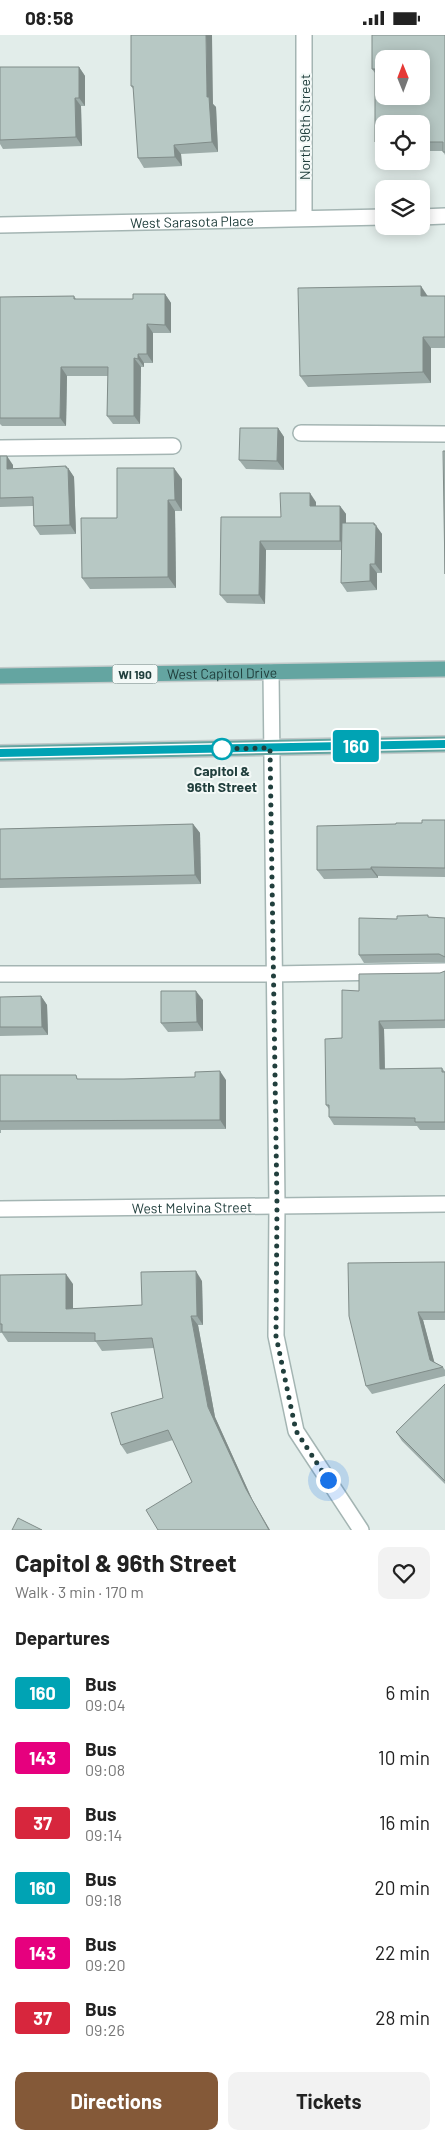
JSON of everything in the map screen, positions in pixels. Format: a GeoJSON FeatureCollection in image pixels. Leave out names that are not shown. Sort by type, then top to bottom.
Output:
{"type":"FeatureCollection","features":[{"type":"Feature","properties":{"kind":"main road","name":"West Capitol Drive"},"geometry":{"type":"LineString","coordinates":[[0,676],[445,669]]}},
{"type":"Feature","properties":{"kind":"main road"},"geometry":{"type":"LineString","coordinates":[[0,753],[445,744]]}},
{"type":"Feature","properties":{"kind":"street","name":"North 96th Street"},"geometry":{"type":"LineString","coordinates":[[304,35],[304,219]]}},
{"type":"Feature","properties":{"kind":"street","name":"West Sarasota Place"},"geometry":{"type":"LineString","coordinates":[[0,225],[375,217]]}},
{"type":"Feature","properties":{"kind":"street"},"geometry":{"type":"LineString","coordinates":[[430,217],[445,217]]}},
{"type":"Feature","properties":{"kind":"street"},"geometry":{"type":"LineString","coordinates":[[301,433],[445,434]]}},
{"type":"Feature","properties":{"kind":"street"},"geometry":{"type":"LineString","coordinates":[[0,448],[173,446]]}},
{"type":"Feature","properties":{"kind":"street"},"geometry":{"type":"LineString","coordinates":[[271,672],[270,748],[277,1205],[276,1336],[296,1431],[361,1530]]}},
{"type":"Feature","properties":{"kind":"street"},"geometry":{"type":"LineString","coordinates":[[0,974],[273,974],[445,971]]}},
{"type":"Feature","properties":{"kind":"street","name":"West Melvina Street"},"geometry":{"type":"LineString","coordinates":[[0,1209],[445,1204]]}},
{"type":"Feature","properties":{"kind":"building"},"geometry":{"type":"Polygon","coordinates":[[[131,35],[206,35],[207,97],[209,97],[212,142],[174,145],[175,157],[138,158],[133,86],[131,86],[131,35]]]}},
{"type":"Feature","properties":{"kind":"building"},"geometry":{"type":"Polygon","coordinates":[[[372,35],[445,35],[445,152],[443,152],[443,142],[430,142],[430,115],[375,115],[375,105],[430,105],[430,50],[375,50],[375,69],[372,69],[372,35]]]}},
{"type":"Feature","properties":{"kind":"building"},"geometry":{"type":"Polygon","coordinates":[[[0,67],[79,67],[79,98],[75,98],[76,137],[0,140],[0,67]]]}},
{"type":"Feature","properties":{"kind":"building"},"geometry":{"type":"Polygon","coordinates":[[[421,286],[421,296],[445,296],[445,337],[423,337],[423,372],[300,376],[298,288],[421,286]]]}},
{"type":"Feature","properties":{"kind":"building"},"geometry":{"type":"Polygon","coordinates":[[[133,294],[165,294],[165,325],[147,324],[147,354],[138,354],[138,359],[134,358],[134,416],[107,416],[108,367],[61,367],[60,418],[0,418],[0,297],[74,296],[74,299],[133,299],[133,294]]]}},
{"type":"Feature","properties":{"kind":"building"},"geometry":{"type":"Polygon","coordinates":[[[240,428],[278,428],[277,461],[239,460],[240,428]]]}},
{"type":"Feature","properties":{"kind":"building"},"geometry":{"type":"Polygon","coordinates":[[[443,451],[445,451],[445,574],[443,451]]]}},
{"type":"Feature","properties":{"kind":"building"},"geometry":{"type":"Polygon","coordinates":[[[0,456],[7,456],[7,469],[66,466],[68,468],[70,525],[34,526],[33,497],[0,498],[0,456]]]}},
{"type":"Feature","properties":{"kind":"building"},"geometry":{"type":"Polygon","coordinates":[[[117,468],[174,468],[175,500],[168,500],[168,577],[82,578],[81,518],[117,518],[117,468]]]}},
{"type":"Feature","properties":{"kind":"building"},"geometry":{"type":"Polygon","coordinates":[[[280,493],[310,493],[310,506],[340,506],[340,541],[260,541],[259,595],[220,595],[221,517],[281,517],[280,493]]]}},
{"type":"Feature","properties":{"kind":"building"},"geometry":{"type":"Polygon","coordinates":[[[342,523],[374,523],[376,525],[375,564],[370,564],[370,581],[341,583],[342,523]]]}},
{"type":"Feature","properties":{"kind":"building"},"geometry":{"type":"Polygon","coordinates":[[[422,820],[445,820],[445,868],[371,867],[371,869],[317,870],[317,826],[422,823],[422,820]]]}},
{"type":"Feature","properties":{"kind":"building"},"geometry":{"type":"Polygon","coordinates":[[[193,824],[195,875],[0,879],[0,829],[193,824]]]}},
{"type":"Feature","properties":{"kind":"building"},"geometry":{"type":"Polygon","coordinates":[[[428,915],[428,917],[445,918],[445,957],[439,954],[359,955],[359,918],[397,919],[397,916],[428,915]]]}},
{"type":"Feature","properties":{"kind":"building"},"geometry":{"type":"Polygon","coordinates":[[[445,971],[445,1020],[379,1021],[380,1069],[442,1068],[442,1072],[445,1072],[445,1122],[415,1122],[415,1118],[329,1117],[329,1105],[326,1105],[325,1039],[342,1038],[342,990],[359,991],[359,974],[440,973],[445,971]]]}},
{"type":"Feature","properties":{"kind":"building"},"geometry":{"type":"Polygon","coordinates":[[[161,991],[196,991],[197,1022],[161,1023],[161,991]]]}},
{"type":"Feature","properties":{"kind":"building"},"geometry":{"type":"Polygon","coordinates":[[[41,996],[42,1027],[0,1027],[0,997],[41,996]]]}},
{"type":"Feature","properties":{"kind":"building"},"geometry":{"type":"Polygon","coordinates":[[[220,1071],[220,1120],[0,1121],[0,1075],[76,1075],[77,1079],[124,1079],[195,1077],[195,1072],[220,1071]]]}},
{"type":"Feature","properties":{"kind":"building"},"geometry":{"type":"Polygon","coordinates":[[[445,1262],[445,1312],[418,1312],[430,1360],[443,1367],[366,1386],[349,1316],[348,1263],[445,1262]]]}},
{"type":"Feature","properties":{"kind":"building"},"geometry":{"type":"Polygon","coordinates":[[[196,1271],[197,1316],[191,1316],[208,1407],[246,1489],[269,1530],[158,1530],[146,1510],[192,1482],[168,1430],[121,1445],[111,1413],[163,1398],[152,1338],[95,1341],[95,1333],[2,1332],[2,1324],[0,1324],[0,1275],[66,1274],[66,1309],[142,1305],[141,1272],[196,1271]]]}},
{"type":"Feature","properties":{"kind":"building"},"geometry":{"type":"Polygon","coordinates":[[[445,1384],[445,1481],[396,1432],[445,1384]]]}},
{"type":"Feature","properties":{"kind":"building"},"geometry":{"type":"Polygon","coordinates":[[[18,1518],[42,1530],[12,1530],[18,1518]]]}},
{"type":"Feature","properties":{"kind":"bus line","name":"160"},"geometry":{"type":"LineString","coordinates":[[0,753],[445,744]]}},
{"type":"Feature","properties":{"kind":"place","name":"Capitol & 96th Street"},"geometry":{"type":"Point","coordinates":[222,749]}},
{"type":"Feature","properties":{"kind":"route"},"geometry":{"type":"LineString","coordinates":[[222,749],[216,749],[270,748],[277,1205],[276,1336],[296,1431],[328,1480]]}}]}
